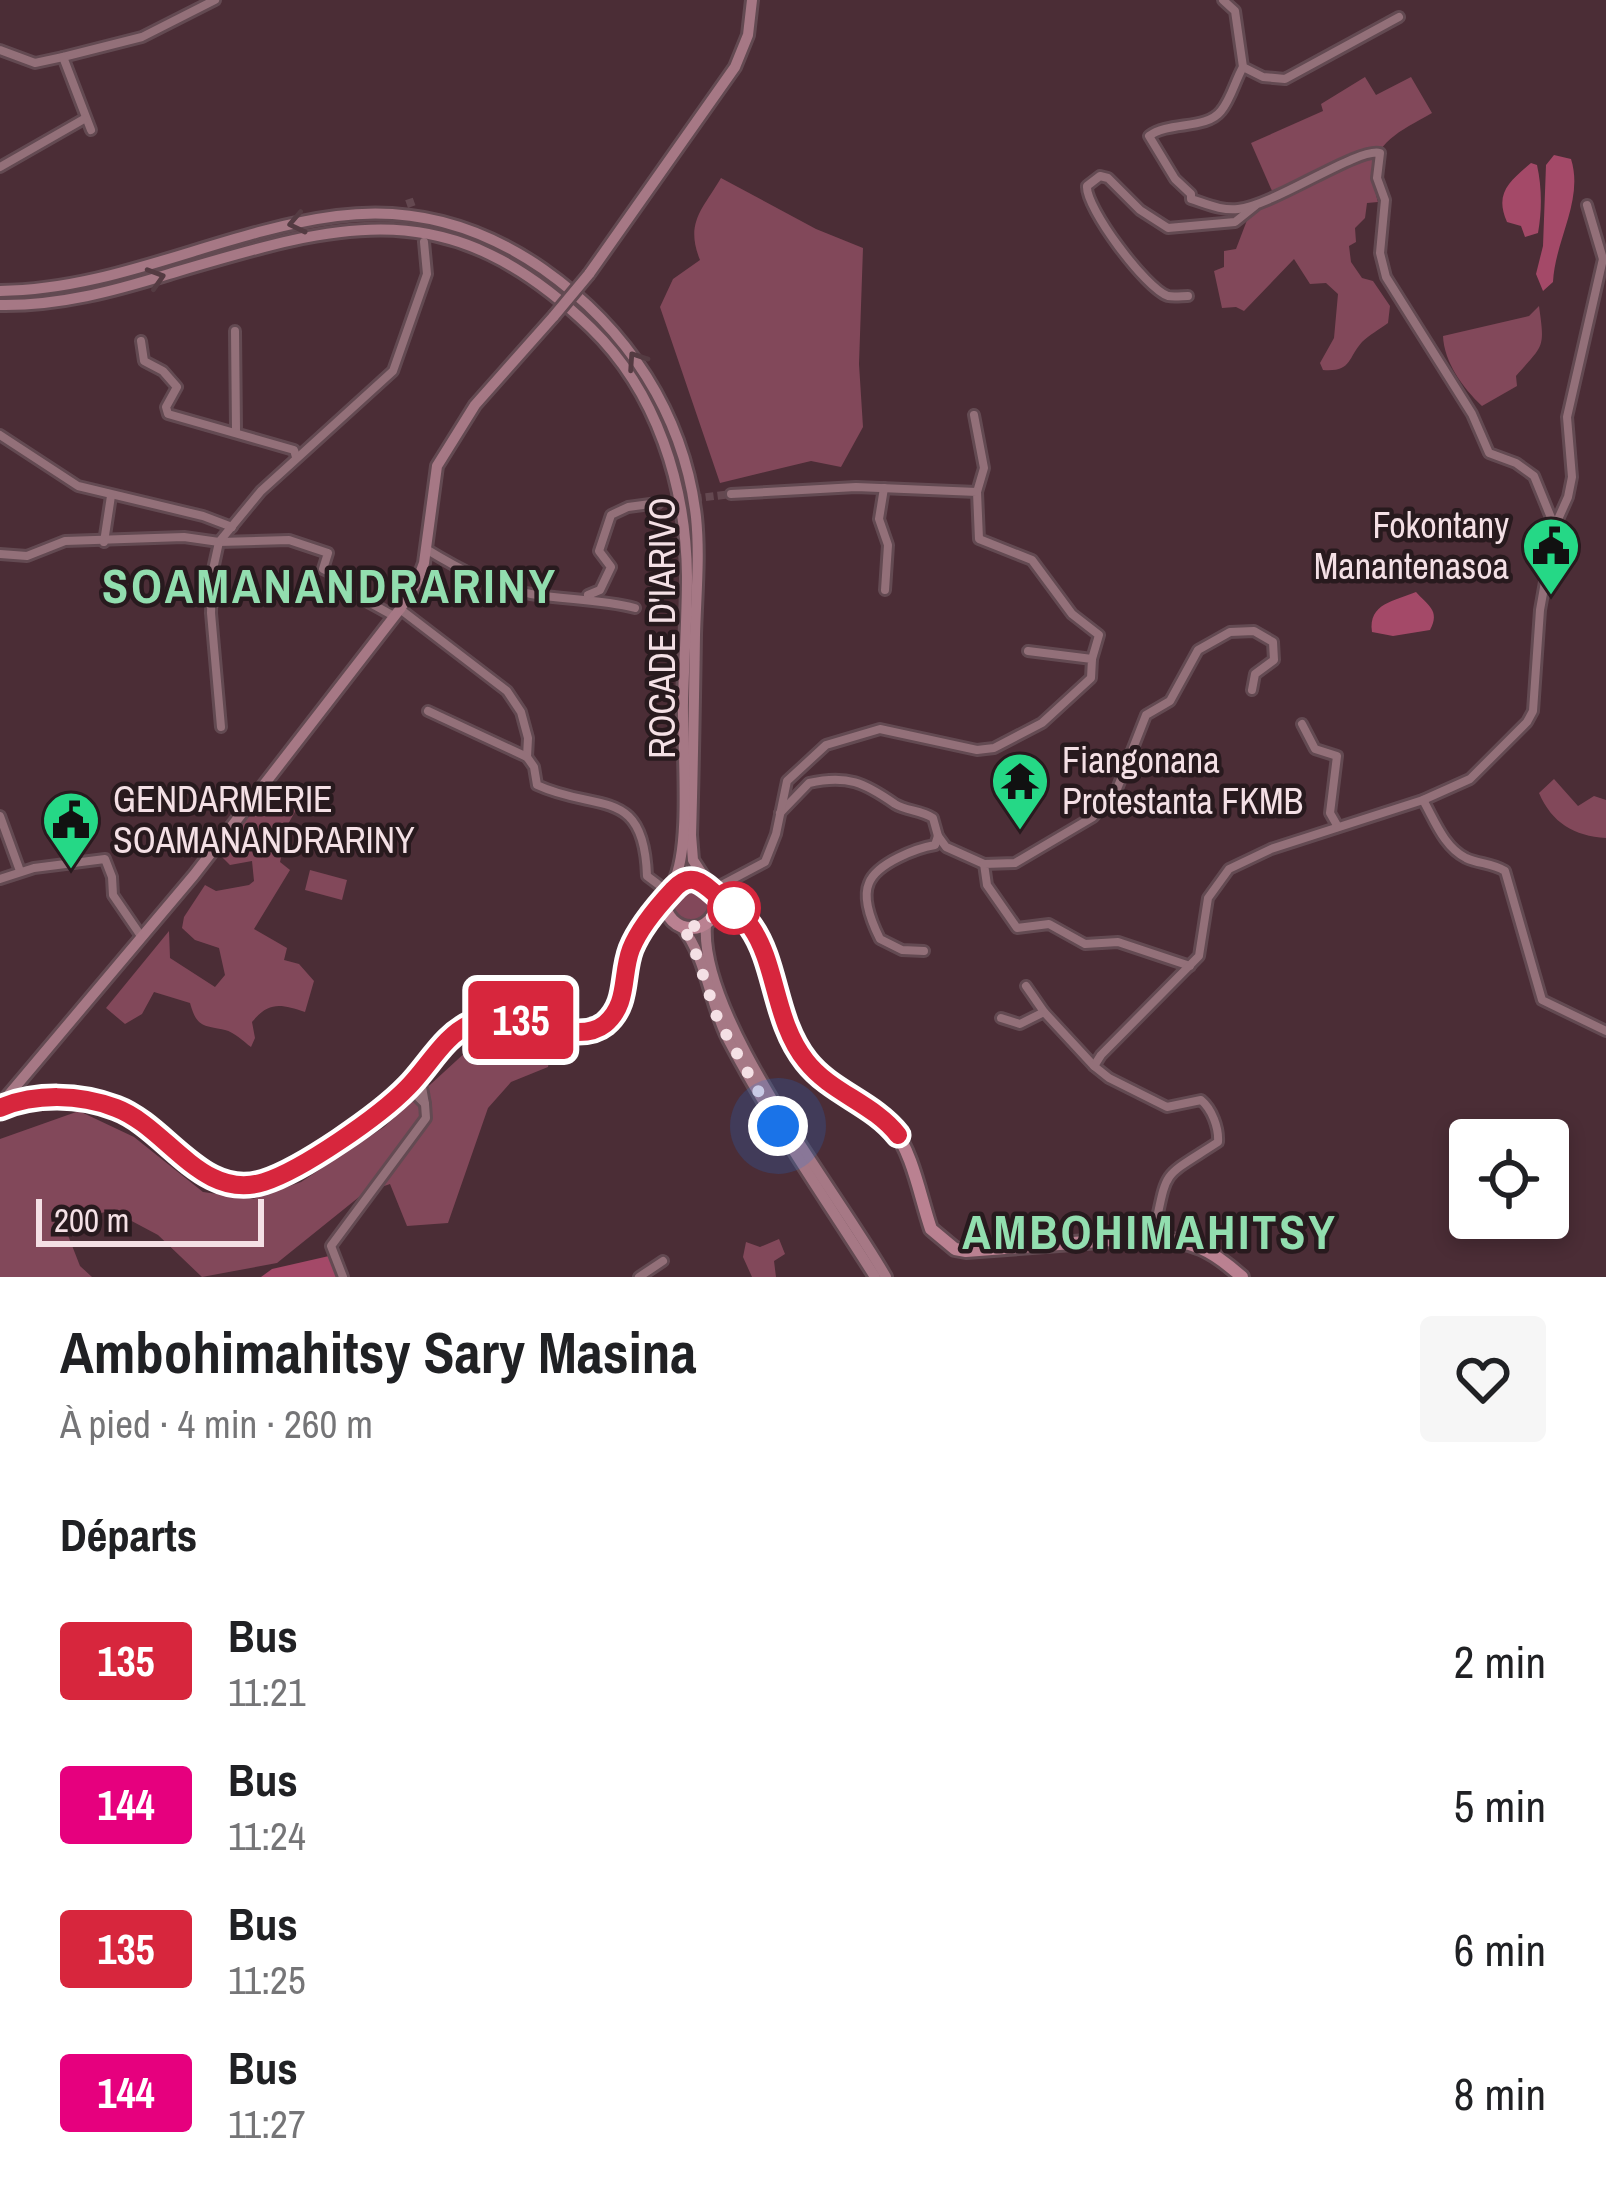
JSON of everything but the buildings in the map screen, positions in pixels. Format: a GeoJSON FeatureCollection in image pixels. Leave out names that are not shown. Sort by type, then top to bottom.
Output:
{"type":"FeatureCollection","features":[{"type":"Feature","properties":{"kind":"main road"},"geometry":{"type":"LineString","coordinates":[[0,1107],[288,755],[417,582],[437,466],[475,405],[589,274],[735,67],[748,35],[752,0]]}},
{"type":"Feature","properties":{"kind":"main road","name":"ROCADE D'IARIVO"},"geometry":{"type":"LineString","coordinates":[[0,291],[63,287],[113,276],[294,223],[393,212],[478,233],[537,266],[588,304],[615,331],[658,393],[690,474],[697,567],[692,836],[694,860],[712,888]]}},
{"type":"Feature","properties":{"kind":"main road","name":"ROCADE D'IARIVO"},"geometry":{"type":"LineString","coordinates":[[0,305],[93,295],[305,237],[387,227],[433,235],[495,257],[577,314],[617,358],[645,402],[675,472],[682,508],[687,580],[681,863],[668,892]]}},
{"type":"Feature","properties":{"kind":"main road"},"geometry":{"type":"LineString","coordinates":[[0,1107],[50,1097],[118,1108],[196,1168],[237,1186],[262,1183],[295,1168],[384,1109],[447,1040],[466,1026],[490,1017],[580,1033],[604,1024],[620,1005],[628,956],[668,892],[688,880],[703,881],[746,921],[758,940],[782,1017],[806,1062],[888,1123],[908,1161],[931,1229],[942,1240],[966,1251],[1153,1237],[1184,1240],[1213,1251],[1242,1277]]}},
{"type":"Feature","properties":{"kind":"main road"},"geometry":{"type":"LineString","coordinates":[[712,888],[705,941],[715,984],[744,1049],[886,1277]]}},
{"type":"Feature","properties":{"kind":"main road"},"geometry":{"type":"LineString","coordinates":[[668,892],[666,910],[692,942],[718,1020],[738,1059],[874,1277]]}},
{"type":"Feature","properties":{"kind":"main road"},"geometry":{"type":"LineString","coordinates":[[638,937],[660,926],[729,916],[746,921]]}},
{"type":"Feature","properties":{"kind":"street"},"geometry":{"type":"LineString","coordinates":[[0,50],[34,63],[63,57],[163,29],[215,0]]}},
{"type":"Feature","properties":{"kind":"street"},"geometry":{"type":"LineString","coordinates":[[1223,0],[1235,10],[1243,67],[1220,113],[1160,128],[1149,136],[1191,200],[1222,209],[1256,205],[1310,183],[1365,152],[1380,153],[1377,178],[1384,200],[1380,253],[1386,277],[1472,414],[1489,452],[1534,476],[1555,526]]}},
{"type":"Feature","properties":{"kind":"street"},"geometry":{"type":"LineString","coordinates":[[1243,67],[1263,77],[1285,79],[1399,17]]}},
{"type":"Feature","properties":{"kind":"street"},"geometry":{"type":"LineString","coordinates":[[63,57],[91,130]]}},
{"type":"Feature","properties":{"kind":"street"},"geometry":{"type":"LineString","coordinates":[[0,167],[84,119]]}},
{"type":"Feature","properties":{"kind":"street"},"geometry":{"type":"LineString","coordinates":[[1188,296],[1164,294],[1142,275],[1088,202],[1087,186],[1100,176],[1108,178],[1140,210],[1168,227],[1235,222],[1256,205]]}},
{"type":"Feature","properties":{"kind":"street"},"geometry":{"type":"LineString","coordinates":[[1094,1066],[1190,966],[1202,944],[1208,898],[1229,869],[1258,854],[1423,800],[1481,772],[1533,711],[1540,610],[1555,526],[1572,477],[1567,417],[1604,259],[1587,205]]}},
{"type":"Feature","properties":{"kind":"street"},"geometry":{"type":"LineString","coordinates":[[221,727],[211,613],[219,542],[261,491],[393,371],[427,274],[424,242]]}},
{"type":"Feature","properties":{"kind":"street"},"geometry":{"type":"LineString","coordinates":[[235,332],[232,420],[236,432]]}},
{"type":"Feature","properties":{"kind":"street"},"geometry":{"type":"LineString","coordinates":[[141,341],[144,361],[164,371],[177,387],[166,407],[168,413],[294,450],[296,460]]}},
{"type":"Feature","properties":{"kind":"street"},"geometry":{"type":"LineString","coordinates":[[712,888],[765,862],[787,781],[826,746],[880,729],[977,750],[994,748],[1042,723],[1091,678],[1091,658],[1099,635],[1072,614],[1032,560],[979,539],[977,492],[985,468],[974,415]]}},
{"type":"Feature","properties":{"kind":"street"},"geometry":{"type":"LineString","coordinates":[[0,435],[58,477],[111,496],[232,527]]}},
{"type":"Feature","properties":{"kind":"street"},"geometry":{"type":"LineString","coordinates":[[730,494],[884,488],[977,492]]}},
{"type":"Feature","properties":{"kind":"street"},"geometry":{"type":"LineString","coordinates":[[884,488],[879,518],[888,545],[885,590]]}},
{"type":"Feature","properties":{"kind":"street"},"geometry":{"type":"LineString","coordinates":[[104,542],[111,496]]}},
{"type":"Feature","properties":{"kind":"street"},"geometry":{"type":"LineString","coordinates":[[580,597],[598,592],[611,567],[599,551],[611,515],[658,503]]}},
{"type":"Feature","properties":{"kind":"street"},"geometry":{"type":"LineString","coordinates":[[0,554],[27,556],[65,542],[184,538],[289,540],[322,550],[328,553],[323,569],[332,573],[332,582],[396,612],[507,691],[521,712],[527,757]]}},
{"type":"Feature","properties":{"kind":"street"},"geometry":{"type":"LineString","coordinates":[[425,548],[462,571],[501,586],[635,608]]}},
{"type":"Feature","properties":{"kind":"street"},"geometry":{"type":"LineString","coordinates":[[779,814],[809,783],[852,781],[875,787],[897,806],[928,813],[946,847],[984,865],[1015,863],[1093,818],[1117,789],[1146,715],[1170,701],[1198,650],[1215,637],[1254,631],[1273,642],[1274,660],[1255,674],[1252,690]]}},
{"type":"Feature","properties":{"kind":"street"},"geometry":{"type":"LineString","coordinates":[[1028,651],[1091,658]]}},
{"type":"Feature","properties":{"kind":"street"},"geometry":{"type":"LineString","coordinates":[[428,711],[527,757],[537,784],[565,797],[613,805],[637,823],[644,838],[647,876],[668,892]]}},
{"type":"Feature","properties":{"kind":"street"},"geometry":{"type":"LineString","coordinates":[[1302,724],[1315,749],[1337,756],[1330,813],[1338,827]]}},
{"type":"Feature","properties":{"kind":"street"},"geometry":{"type":"LineString","coordinates":[[1423,800],[1449,848],[1471,861],[1495,864],[1504,872],[1542,1000],[1606,1031]]}},
{"type":"Feature","properties":{"kind":"street"},"geometry":{"type":"LineString","coordinates":[[0,816],[20,871]]}},
{"type":"Feature","properties":{"kind":"street"},"geometry":{"type":"LineString","coordinates":[[924,951],[902,950],[880,940],[868,890],[871,878],[918,848],[935,844],[938,836]]}},
{"type":"Feature","properties":{"kind":"street"},"geometry":{"type":"LineString","coordinates":[[0,879],[20,871],[105,859],[113,895],[142,937]]}},
{"type":"Feature","properties":{"kind":"street"},"geometry":{"type":"LineString","coordinates":[[984,865],[987,885],[1017,928],[1049,923],[1085,944],[1118,942],[1190,966]]}},
{"type":"Feature","properties":{"kind":"street"},"geometry":{"type":"LineString","coordinates":[[1026,986],[1044,1012],[1108,1078],[1168,1108],[1201,1100],[1208,1106],[1218,1142],[1168,1175],[1153,1237]]}},
{"type":"Feature","properties":{"kind":"street"},"geometry":{"type":"LineString","coordinates":[[1000,1018],[1020,1024],[1044,1012]]}},
{"type":"Feature","properties":{"kind":"street"},"geometry":{"type":"LineString","coordinates":[[344,1277],[331,1246],[426,1118],[419,1074]]}},
{"type":"Feature","properties":{"kind":"street"},"geometry":{"type":"LineString","coordinates":[[408,1088],[425,1104]]}},
{"type":"Feature","properties":{"kind":"street"},"geometry":{"type":"LineString","coordinates":[[638,1277],[663,1261]]}},
{"type":"Feature","properties":{"kind":"shaded area"},"geometry":{"type":"Polygon","coordinates":[[[1365,77],[1376,95],[1411,77],[1432,113],[1393,137],[1377,156],[1374,184],[1378,202],[1367,203],[1365,218],[1355,228],[1356,242],[1349,246],[1351,262],[1362,278],[1373,281],[1390,306],[1388,323],[1362,342],[1344,367],[1323,370],[1320,363],[1334,338],[1338,294],[1326,283],[1310,284],[1294,259],[1244,311],[1222,308],[1214,271],[1224,267],[1224,251],[1236,249],[1249,215],[1276,200],[1251,143],[1323,111],[1321,104],[1365,77]]]}},
{"type":"Feature","properties":{"kind":"shaded area"},"geometry":{"type":"Polygon","coordinates":[[[1554,155],[1571,159],[1574,190],[1553,282],[1543,291],[1536,274],[1543,246],[1546,165],[1554,155]]]}},
{"type":"Feature","properties":{"kind":"shaded area"},"geometry":{"type":"Polygon","coordinates":[[[1531,163],[1537,165],[1539,174],[1540,216],[1538,233],[1525,237],[1521,226],[1507,222],[1502,203],[1511,182],[1531,163]]]}},
{"type":"Feature","properties":{"kind":"shaded area"},"geometry":{"type":"Polygon","coordinates":[[[721,178],[816,229],[863,248],[859,364],[863,427],[841,467],[811,461],[720,483],[660,307],[673,279],[700,260],[695,226],[721,178]]]}},
{"type":"Feature","properties":{"kind":"shaded area"},"geometry":{"type":"Polygon","coordinates":[[[1539,306],[1542,339],[1537,351],[1516,376],[1517,386],[1482,406],[1456,374],[1443,336],[1529,316],[1539,306]]]}},
{"type":"Feature","properties":{"kind":"shaded area"},"geometry":{"type":"Polygon","coordinates":[[[1416,592],[1433,613],[1430,630],[1393,636],[1372,632],[1379,609],[1416,592]]]}},
{"type":"Feature","properties":{"kind":"shaded area"},"geometry":{"type":"Polygon","coordinates":[[[1554,779],[1578,806],[1594,796],[1606,800],[1606,838],[1574,831],[1557,820],[1539,793],[1554,779]]]}},
{"type":"Feature","properties":{"kind":"shaded area"},"geometry":{"type":"Polygon","coordinates":[[[274,783],[296,810],[279,840],[284,845],[280,862],[290,870],[254,929],[287,948],[284,960],[299,964],[314,981],[305,1012],[282,1006],[264,1010],[252,1022],[255,1038],[251,1047],[228,1031],[202,1024],[190,1003],[154,992],[142,1014],[125,1024],[106,1008],[169,931],[170,958],[215,987],[225,975],[219,948],[195,940],[182,928],[184,917],[205,885],[216,891],[254,881],[252,861],[230,865],[219,854],[274,783]]]}},
{"type":"Feature","properties":{"kind":"shaded area"},"geometry":{"type":"Polygon","coordinates":[[[310,870],[347,880],[342,900],[305,890],[310,870]]]}},
{"type":"Feature","properties":{"kind":"shaded area"},"geometry":{"type":"Polygon","coordinates":[[[691,884],[704,890],[710,903],[704,916],[691,922],[678,916],[672,903],[678,890],[691,884]]]}},
{"type":"Feature","properties":{"kind":"shaded area"},"geometry":{"type":"Polygon","coordinates":[[[506,1031],[553,1040],[548,1067],[511,1082],[488,1108],[448,1223],[407,1226],[390,1184],[364,1193],[277,1263],[202,1277],[158,1235],[111,1210],[64,1225],[80,1266],[92,1277],[0,1277],[0,1139],[79,1111],[134,1137],[203,1192],[253,1199],[301,1182],[384,1127],[480,1039],[506,1031]]]}},
{"type":"Feature","properties":{"kind":"shaded area"},"geometry":{"type":"Polygon","coordinates":[[[779,1239],[785,1254],[774,1261],[776,1277],[752,1277],[743,1257],[746,1242],[760,1247],[779,1239]]]}},
{"type":"Feature","properties":{"kind":"shaded area"},"geometry":{"type":"Polygon","coordinates":[[[329,1256],[339,1277],[261,1277],[272,1269],[329,1256]]]}},
{"type":"Feature","properties":{"kind":"tunnel"},"geometry":{"type":"LineString","coordinates":[[409,199],[422,235]]}},
{"type":"Feature","properties":{"kind":"tunnel"},"geometry":{"type":"LineString","coordinates":[[658,503],[731,494]]}},
{"type":"Feature","properties":{"kind":"bus line","name":"135"},"geometry":{"type":"LineString","coordinates":[[0,1108],[50,1097],[118,1108],[217,1180],[237,1186],[262,1183],[295,1168],[384,1109],[447,1040],[466,1026],[490,1017],[580,1033],[596,1030],[620,1005],[635,940],[676,885],[688,880],[703,881],[751,926],[782,1017],[806,1062],[835,1088],[875,1112],[898,1135]]}},
{"type":"Feature","properties":{"kind":"place","name":"Fokontany Manantenasoa"},"geometry":{"type":"Point","coordinates":[1551,597]}},
{"type":"Feature","properties":{"kind":"place","name":"Fiangonana Protestanta FKMB"},"geometry":{"type":"Point","coordinates":[1020,832]}},
{"type":"Feature","properties":{"kind":"place","name":"GENDARMERIE SOAMANANDRARINY"},"geometry":{"type":"Point","coordinates":[71,871]}},
{"type":"Feature","properties":{"kind":"district","name":"SOAMANANDRARINY"},"geometry":{"type":"Point","coordinates":[330,586]}},
{"type":"Feature","properties":{"kind":"district","name":"AMBOHIMAHITSY"},"geometry":{"type":"Point","coordinates":[1150,1232]}},
{"type":"Feature","properties":{"kind":"route"},"geometry":{"type":"LineString","coordinates":[[734,908],[717,896],[716,911],[706,925],[682,927],[692,942],[718,1020],[778,1126]]}}]}
